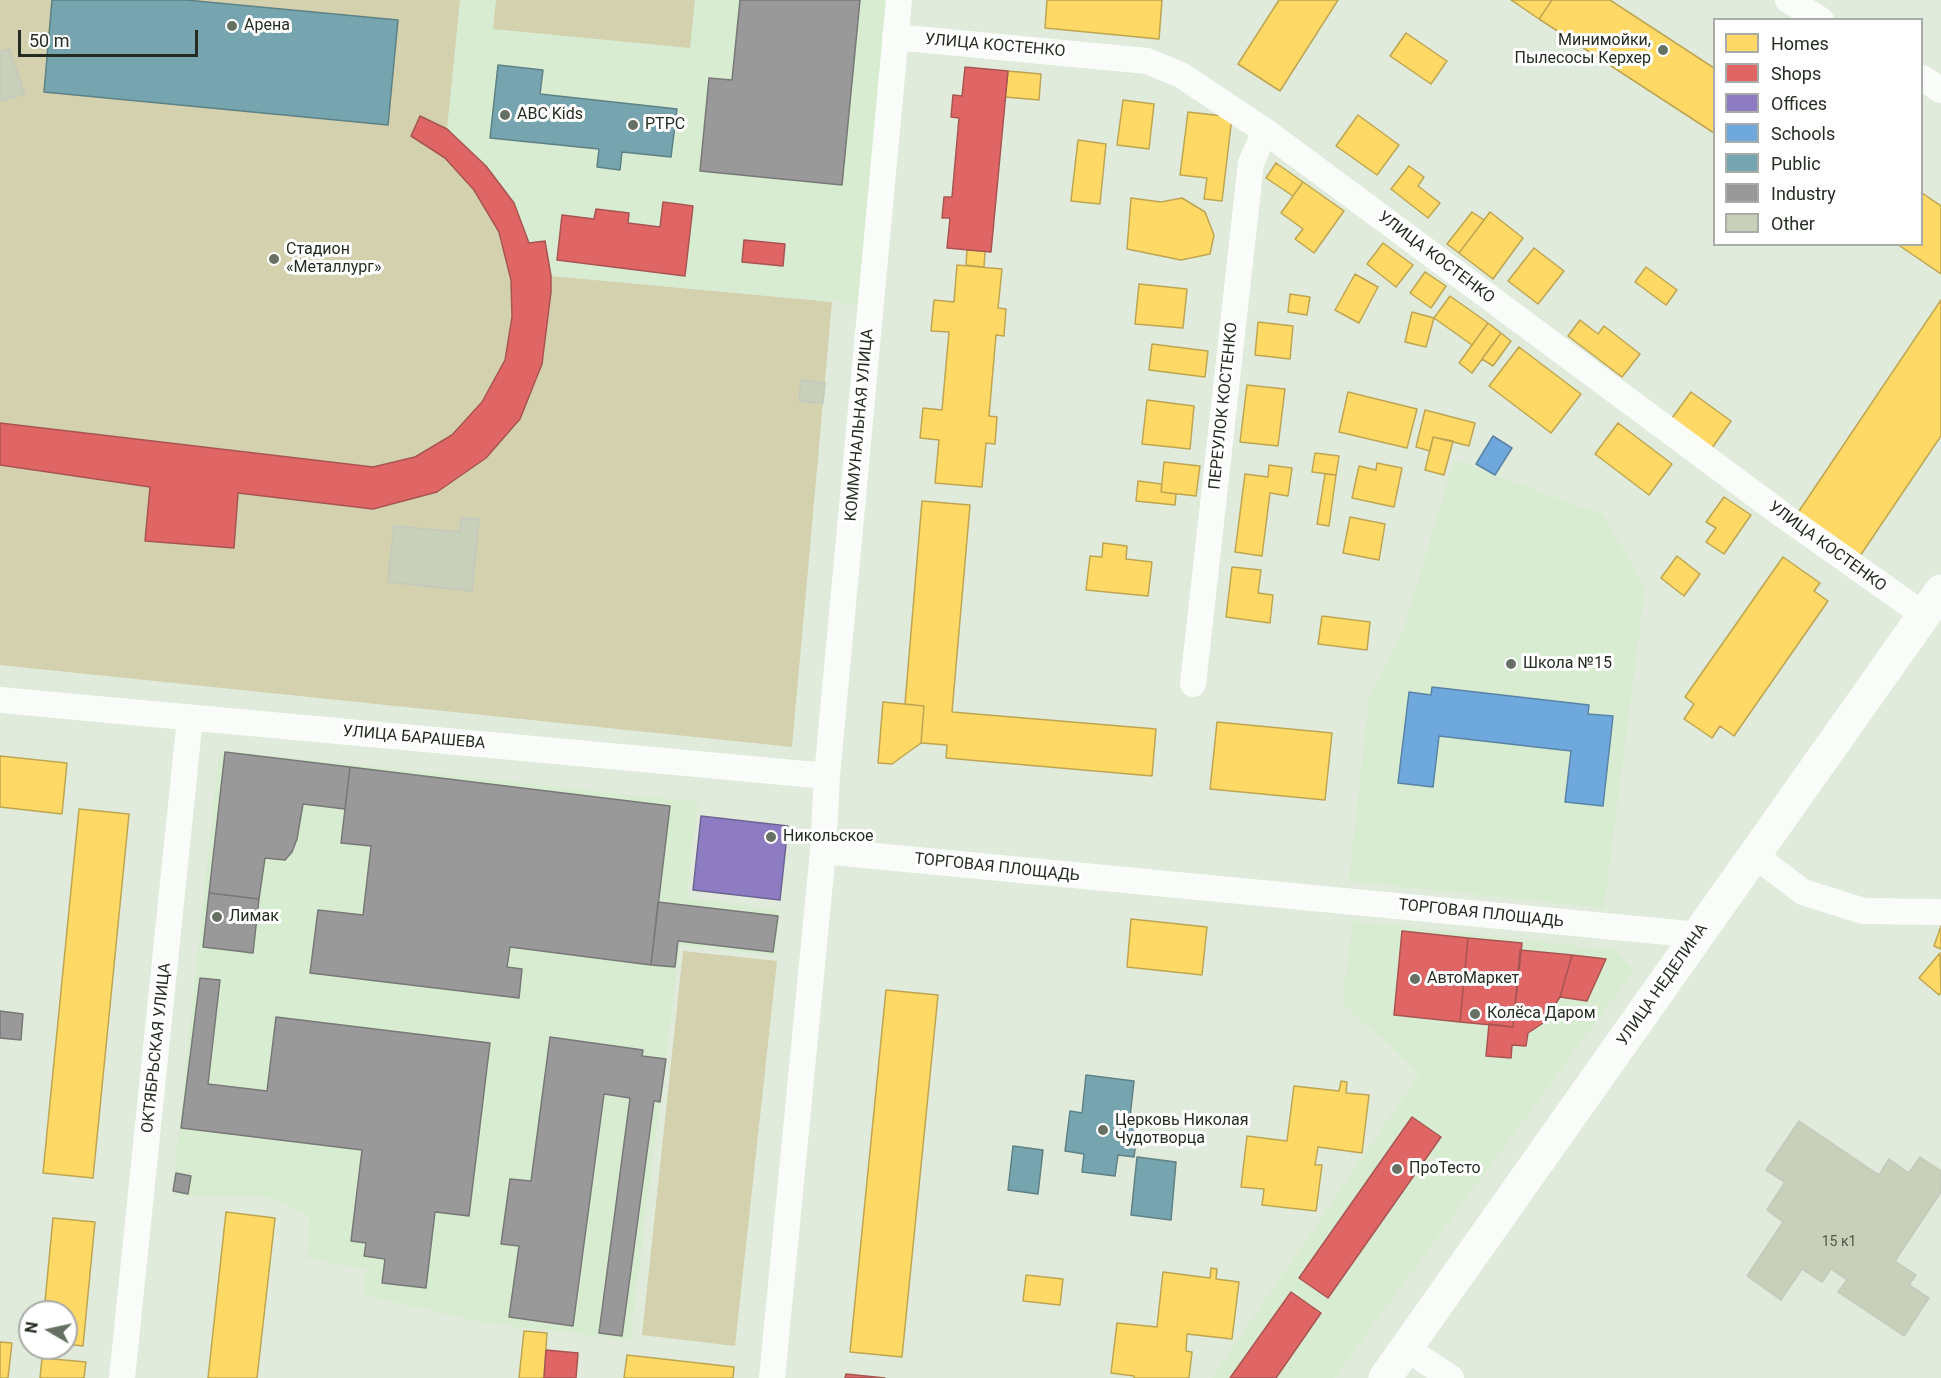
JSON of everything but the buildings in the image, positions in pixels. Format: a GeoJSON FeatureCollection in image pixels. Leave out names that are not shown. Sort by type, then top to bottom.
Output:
{"type":"FeatureCollection","features":[{"type":"Feature","properties":{"kind":"main road","name":"УЛИЦА НЕДЕЛИНА"},"geometry":{"type":"LineString","coordinates":[[1385,1378],[1932,603]]}},
{"type":"Feature","properties":{"kind":"street","name":"КОММУНАЛЬНАЯ УЛИЦА"},"geometry":{"type":"LineString","coordinates":[[823,851],[827,776],[898,0]]}},
{"type":"Feature","properties":{"kind":"street"},"geometry":{"type":"LineString","coordinates":[[1788,0],[1818,18]]}},
{"type":"Feature","properties":{"kind":"street","name":"УЛИЦА КОСТЕНКО"},"geometry":{"type":"LineString","coordinates":[[895,37],[1147,60],[1181,75],[1265,131],[1774,509],[1932,603]]}},
{"type":"Feature","properties":{"kind":"street"},"geometry":{"type":"LineString","coordinates":[[1923,79],[1941,90]]}},
{"type":"Feature","properties":{"kind":"street","name":"ПЕРЕУЛОК КОСТЕНКО"},"geometry":{"type":"LineString","coordinates":[[1193,684],[1251,164],[1265,131]]}},
{"type":"Feature","properties":{"kind":"street","name":"УЛИЦА БАРАШЕВА"},"geometry":{"type":"LineString","coordinates":[[0,700],[827,776]]}},
{"type":"Feature","properties":{"kind":"street","name":"ОКТЯБРЬСКАЯ УЛИЦА"},"geometry":{"type":"LineString","coordinates":[[122,1378],[190,718]]}},
{"type":"Feature","properties":{"kind":"street"},"geometry":{"type":"LineString","coordinates":[[772,1378],[823,851]]}},
{"type":"Feature","properties":{"kind":"street","name":"ТОРГОВАЯ ПЛОЩАДЬ"},"geometry":{"type":"LineString","coordinates":[[823,851],[1698,935]]}},
{"type":"Feature","properties":{"kind":"street"},"geometry":{"type":"LineString","coordinates":[[1754,855],[1803,892],[1863,911],[1941,912]]}},
{"type":"Feature","properties":{"kind":"street"},"geometry":{"type":"LineString","coordinates":[[1407,1348],[1451,1378]]}},
{"type":"Feature","properties":{"kind":"shaded area"},"geometry":{"type":"Polygon","coordinates":[[[0,0],[460,0],[447,129],[486,166],[514,203],[529,243],[545,241],[551,276],[832,302],[792,747],[0,665],[0,0]]]}},
{"type":"Feature","properties":{"kind":"shaded area"},"geometry":{"type":"Polygon","coordinates":[[[460,0],[888,0],[859,304],[551,276],[529,243],[514,203],[447,129],[460,0]]]}},
{"type":"Feature","properties":{"kind":"shaded area"},"geometry":{"type":"Polygon","coordinates":[[[496,0],[695,0],[690,48],[493,29],[496,0]]]}},
{"type":"Feature","properties":{"kind":"shaded area","name":"Школа №15"},"geometry":{"type":"Polygon","coordinates":[[[1454,460],[1603,515],[1645,587],[1604,908],[1349,881],[1369,697],[1403,631],[1454,460]]]}},
{"type":"Feature","properties":{"kind":"shaded area"},"geometry":{"type":"Polygon","coordinates":[[[219,750],[698,802],[687,897],[781,910],[775,956],[680,945],[630,1340],[485,1323],[363,1295],[366,1269],[307,1258],[310,1216],[270,1198],[172,1196],[219,750]]]}},
{"type":"Feature","properties":{"kind":"shaded area"},"geometry":{"type":"Polygon","coordinates":[[[1353,921],[1615,950],[1634,970],[1334,1378],[1212,1378],[1420,1073],[1342,1003],[1353,921]]]}},
{"type":"Feature","properties":{"kind":"shaded area"},"geometry":{"type":"Polygon","coordinates":[[[683,951],[777,961],[735,1346],[642,1335],[683,951]]]}},
{"type":"Feature","properties":{"kind":"place","name":"Арена"},"geometry":{"type":"Point","coordinates":[232,26]}},
{"type":"Feature","properties":{"kind":"place","name":"Минимойки, Пылесосы Керхер"},"geometry":{"type":"Point","coordinates":[1663,50]}},
{"type":"Feature","properties":{"kind":"place","name":"ABC Kids"},"geometry":{"type":"Point","coordinates":[505,115]}},
{"type":"Feature","properties":{"kind":"place","name":"РТРС"},"geometry":{"type":"Point","coordinates":[633,125]}},
{"type":"Feature","properties":{"kind":"place","name":"Стадион «Металлург»"},"geometry":{"type":"Point","coordinates":[274,259]}},
{"type":"Feature","properties":{"kind":"place","name":"Школа №15"},"geometry":{"type":"Point","coordinates":[1511,664]}},
{"type":"Feature","properties":{"kind":"place","name":"Никольское"},"geometry":{"type":"Point","coordinates":[771,837]}},
{"type":"Feature","properties":{"kind":"place","name":"Лимак"},"geometry":{"type":"Point","coordinates":[217,917]}},
{"type":"Feature","properties":{"kind":"place","name":"АвтоМаркет"},"geometry":{"type":"Point","coordinates":[1415,979]}},
{"type":"Feature","properties":{"kind":"place","name":"Колёса Даром"},"geometry":{"type":"Point","coordinates":[1475,1014]}},
{"type":"Feature","properties":{"kind":"place","name":"Церковь Николая Чудотворца"},"geometry":{"type":"Point","coordinates":[1103,1130]}},
{"type":"Feature","properties":{"kind":"place","name":"ПроТесто"},"geometry":{"type":"Point","coordinates":[1397,1169]}}]}
